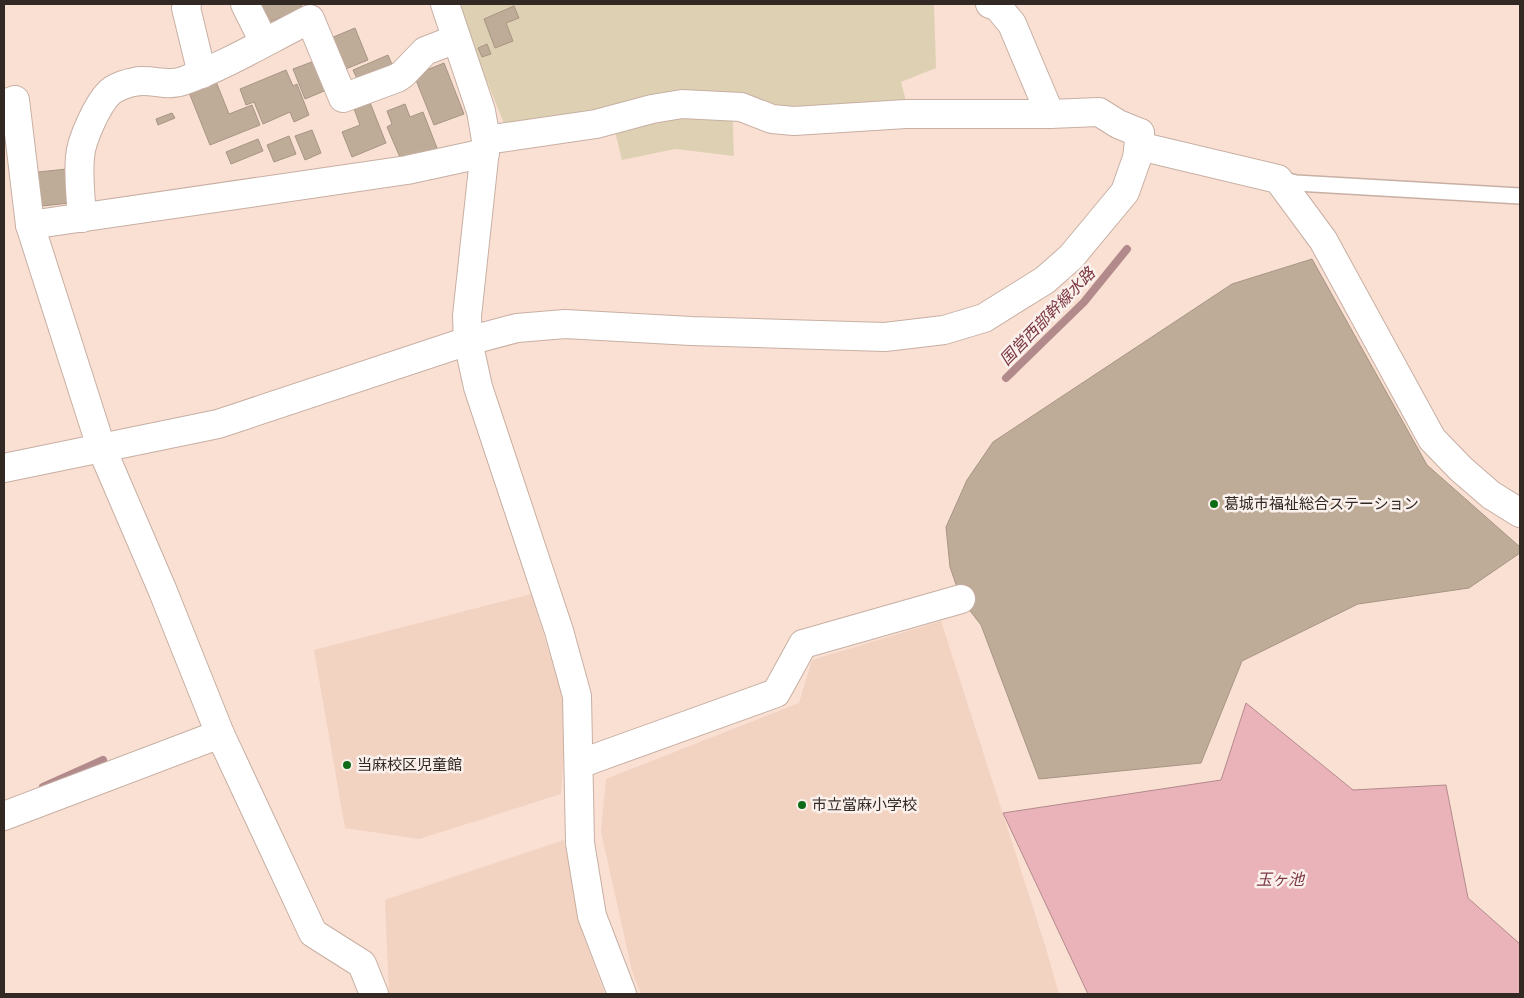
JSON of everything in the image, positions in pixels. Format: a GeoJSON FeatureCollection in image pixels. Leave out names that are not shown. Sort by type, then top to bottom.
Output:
{"type":"FeatureCollection","features":[{"type":"Feature","properties":{"kind":"street"},"geometry":{"type":"LineString","coordinates":[[187,4],[186,8],[202,74]]}},
{"type":"Feature","properties":{"kind":"street"},"geometry":{"type":"LineString","coordinates":[[245,4],[264,42]]}},
{"type":"Feature","properties":{"kind":"street"},"geometry":{"type":"LineString","coordinates":[[444,4],[481,111],[485,146],[467,316],[468,340],[478,386],[559,631],[577,696],[580,843],[592,916],[622,994]]}},
{"type":"Feature","properties":{"kind":"street"},"geometry":{"type":"LineString","coordinates":[[990,4],[998,7],[1012,24],[1050,114]]}},
{"type":"Feature","properties":{"kind":"street"},"geometry":{"type":"LineString","coordinates":[[82,218],[80,157],[83,140],[98,109],[110,92],[121,86],[136,81],[164,84],[180,82],[202,74],[310,19],[343,98],[396,78],[403,74],[425,51],[456,39]]}},
{"type":"Feature","properties":{"kind":"street"},"geometry":{"type":"LineString","coordinates":[[4,104],[15,100],[30,225],[101,447],[162,589],[220,734],[313,933],[362,964],[374,994]]}},
{"type":"Feature","properties":{"kind":"street"},"geometry":{"type":"LineString","coordinates":[[30,225],[407,170],[485,146],[596,124],[652,109],[682,104],[740,107],[772,119],[794,121],[906,114],[1099,112],[1140,139],[1278,179],[1323,240],[1432,440],[1460,469],[1483,489],[1520,514]]}},
{"type":"Feature","properties":{"kind":"street"},"geometry":{"type":"LineString","coordinates":[[4,468],[218,424],[468,340],[517,328],[565,324],[691,331],[885,337],[944,330],[984,318],[1045,280],[1071,257],[1125,192],[1137,158],[1140,139]]}},
{"type":"Feature","properties":{"kind":"street"},"geometry":{"type":"LineString","coordinates":[[579,764],[776,693],[803,644],[961,599]]}},
{"type":"Feature","properties":{"kind":"street"},"geometry":{"type":"LineString","coordinates":[[4,816],[220,734]]}},
{"type":"Feature","properties":{"kind":"lane"},"geometry":{"type":"LineString","coordinates":[[1278,179],[1296,183],[1520,196]]}},
{"type":"Feature","properties":{"kind":"shaded area"},"geometry":{"type":"Polygon","coordinates":[[[467,4],[934,4],[936,68],[901,82],[906,101],[831,113],[772,107],[732,98],[734,156],[675,149],[622,160],[610,112],[505,126],[457,7],[467,4]]]}},
{"type":"Feature","properties":{"kind":"shaded area"},"geometry":{"type":"Polygon","coordinates":[[[531,594],[567,710],[561,794],[419,839],[345,828],[314,650],[531,594]]]}},
{"type":"Feature","properties":{"kind":"shaded area","name":"市立當麻小学校"},"geometry":{"type":"Polygon","coordinates":[[[941,621],[1059,994],[641,994],[632,971],[601,832],[606,779],[799,703],[812,660],[941,621]]]}},
{"type":"Feature","properties":{"kind":"shaded area"},"geometry":{"type":"Polygon","coordinates":[[[564,840],[583,935],[605,994],[389,994],[385,900],[564,840]]]}},
{"type":"Feature","properties":{"kind":"water","name":"玉ヶ池"},"geometry":{"type":"Polygon","coordinates":[[[1246,703],[1353,790],[1446,785],[1468,898],[1520,944],[1520,994],[1088,994],[1003,813],[1221,780],[1246,703]]]}},
{"type":"Feature","properties":{"kind":"building"},"geometry":{"type":"Polygon","coordinates":[[[256,4],[301,4],[303,9],[264,24],[256,4]]]}},
{"type":"Feature","properties":{"kind":"building"},"geometry":{"type":"Polygon","coordinates":[[[514,6],[519,18],[506,23],[513,41],[495,48],[484,19],[514,6]]]}},
{"type":"Feature","properties":{"kind":"building"},"geometry":{"type":"Polygon","coordinates":[[[355,28],[368,60],[343,70],[331,38],[355,28]]]}},
{"type":"Feature","properties":{"kind":"building"},"geometry":{"type":"Polygon","coordinates":[[[487,44],[491,54],[482,57],[478,48],[487,44]]]}},
{"type":"Feature","properties":{"kind":"building"},"geometry":{"type":"Polygon","coordinates":[[[388,55],[394,69],[359,83],[353,70],[388,55]]]}},
{"type":"Feature","properties":{"kind":"building"},"geometry":{"type":"Polygon","coordinates":[[[317,60],[329,89],[305,99],[293,69],[317,60]]]}},
{"type":"Feature","properties":{"kind":"building"},"geometry":{"type":"Polygon","coordinates":[[[444,63],[464,114],[434,125],[414,75],[444,63]]]}},
{"type":"Feature","properties":{"kind":"building"},"geometry":{"type":"Polygon","coordinates":[[[286,70],[293,86],[297,84],[309,115],[294,122],[290,112],[263,124],[254,102],[246,105],[240,89],[286,70]]]}},
{"type":"Feature","properties":{"kind":"building"},"geometry":{"type":"Polygon","coordinates":[[[215,79],[229,114],[252,105],[260,125],[210,145],[188,90],[215,79]]]}},
{"type":"Feature","properties":{"kind":"building"},"geometry":{"type":"Polygon","coordinates":[[[369,100],[386,143],[352,157],[342,132],[360,125],[353,106],[369,100]]]}},
{"type":"Feature","properties":{"kind":"building"},"geometry":{"type":"Polygon","coordinates":[[[405,104],[410,117],[423,112],[437,148],[402,162],[387,127],[392,124],[387,111],[405,104]]]}},
{"type":"Feature","properties":{"kind":"building"},"geometry":{"type":"Polygon","coordinates":[[[172,113],[175,118],[158,125],[156,119],[172,113]]]}},
{"type":"Feature","properties":{"kind":"building"},"geometry":{"type":"Polygon","coordinates":[[[312,130],[321,153],[305,160],[295,136],[312,130]]]}},
{"type":"Feature","properties":{"kind":"building"},"geometry":{"type":"Polygon","coordinates":[[[289,136],[296,154],[274,162],[267,145],[289,136]]]}},
{"type":"Feature","properties":{"kind":"building"},"geometry":{"type":"Polygon","coordinates":[[[258,139],[263,151],[231,164],[226,152],[258,139]]]}},
{"type":"Feature","properties":{"kind":"building"},"geometry":{"type":"Polygon","coordinates":[[[67,169],[70,203],[42,206],[38,172],[67,169]]]}},
{"type":"Feature","properties":{"kind":"building","name":"葛城市福祉総合ステーション"},"geometry":{"type":"Polygon","coordinates":[[[1312,259],[1427,465],[1520,547],[1520,553],[1469,588],[1358,604],[1242,661],[1201,763],[1039,779],[981,625],[961,599],[950,567],[946,527],[967,480],[993,442],[1232,284],[1312,259]]]}},
{"type":"Feature","properties":{"kind":"waterway","name":"国営西部幹線水路"},"geometry":{"type":"LineString","coordinates":[[1006,378],[1084,302],[1127,249]]}},
{"type":"Feature","properties":{"kind":"waterway"},"geometry":{"type":"LineString","coordinates":[[43,787],[103,760]]}},
{"type":"Feature","properties":{"kind":"place","name":"葛城市福祉総合ステーション"},"geometry":{"type":"Point","coordinates":[1214,504]}},
{"type":"Feature","properties":{"kind":"place","name":"当麻校区児童館"},"geometry":{"type":"Point","coordinates":[347,765]}},
{"type":"Feature","properties":{"kind":"place","name":"市立當麻小学校"},"geometry":{"type":"Point","coordinates":[802,805]}}]}
